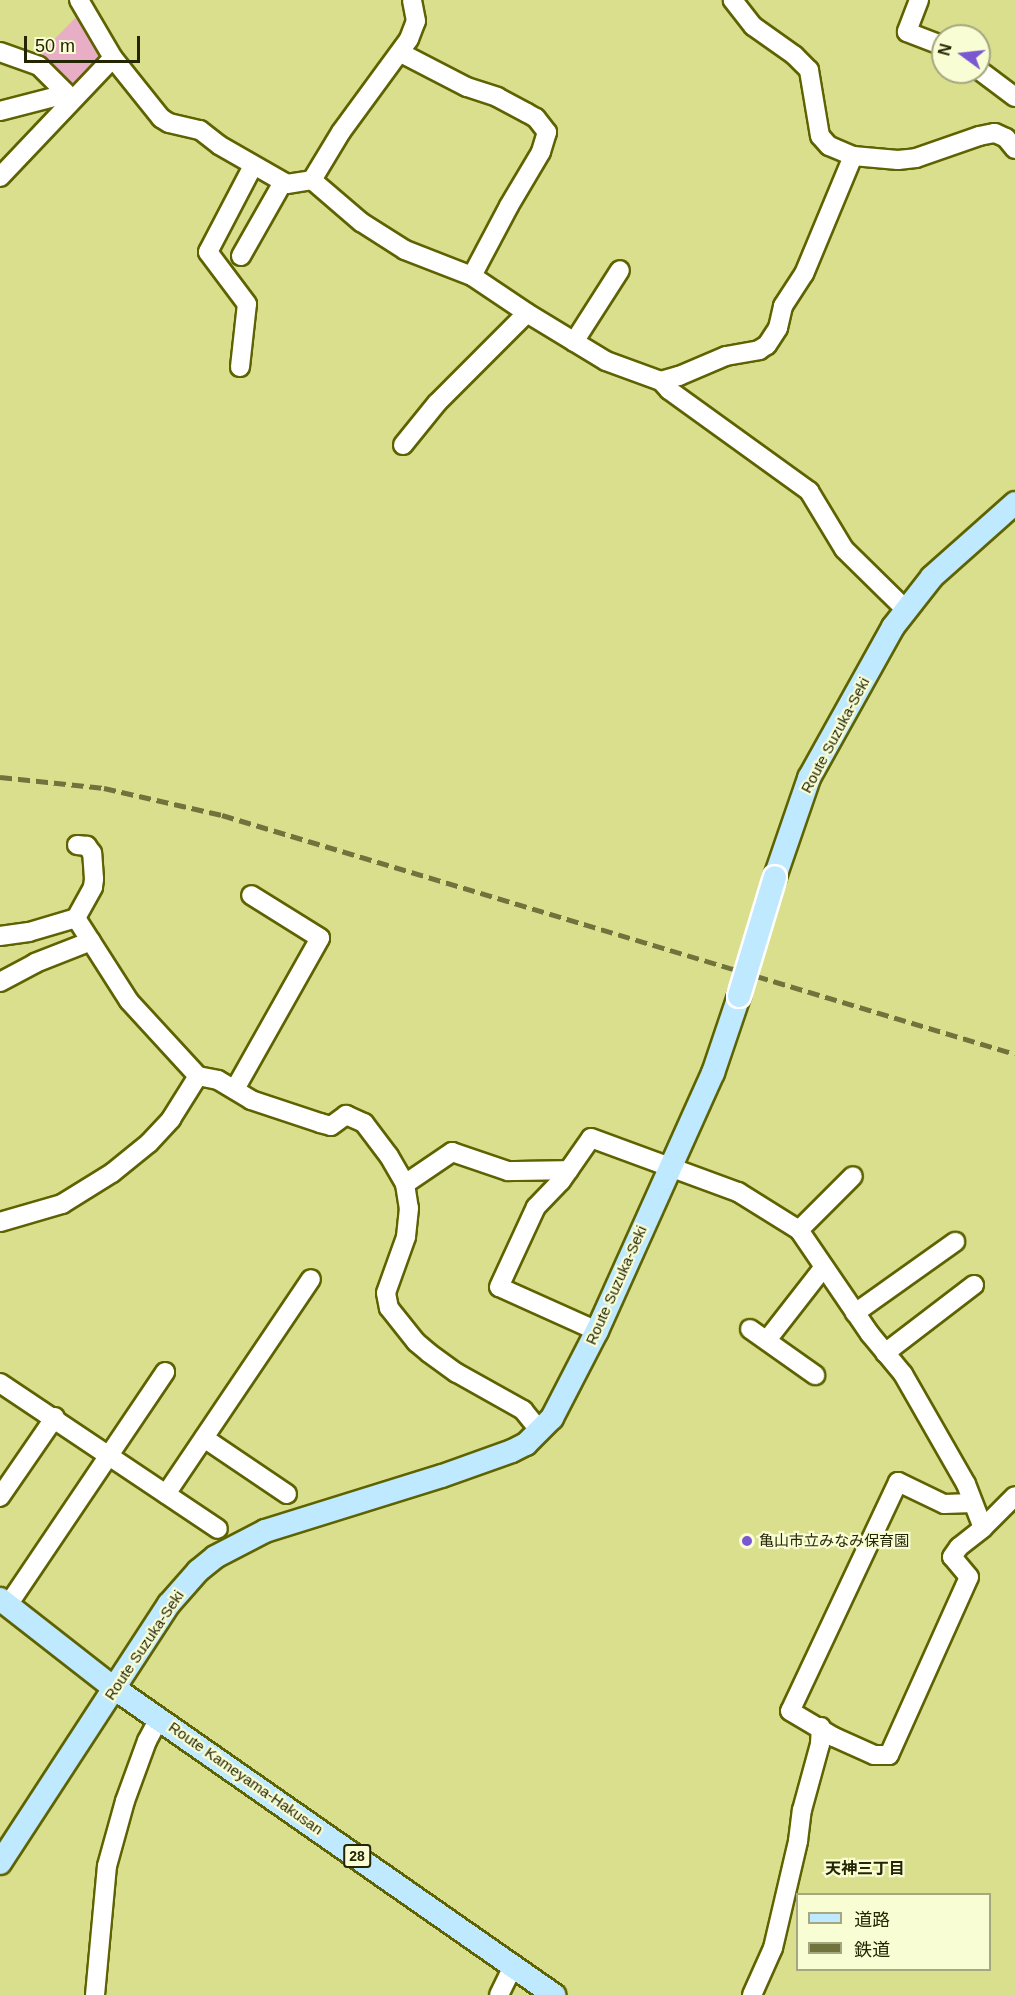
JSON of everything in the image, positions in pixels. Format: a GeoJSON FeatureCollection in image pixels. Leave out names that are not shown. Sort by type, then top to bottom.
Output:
{"type":"FeatureCollection","features":[{"type":"Feature","properties":{"kind":"main road","name":"Route Suzuka-Seki"},"geometry":{"type":"LineString","coordinates":[[0,1863],[148,1634],[185,1584],[198,1571],[228,1548],[265,1531],[442,1476],[512,1451],[540,1431],[552,1418],[597,1331],[713,1073],[809,778],[905,609],[959,550],[1015,502]]}},
{"type":"Feature","properties":{"kind":"main road","name":"Route Kameyama-Hakusan"},"geometry":{"type":"LineString","coordinates":[[4,1602],[114,1688],[554,1995]]}},
{"type":"Feature","properties":{"kind":"street"},"geometry":{"type":"LineString","coordinates":[[79,0],[113,58],[161,118],[169,123],[200,130],[253,166],[287,184],[312,180],[343,130],[401,53],[416,21],[412,0]]}},
{"type":"Feature","properties":{"kind":"street"},"geometry":{"type":"LineString","coordinates":[[733,0],[753,26],[794,55],[809,70],[820,136],[829,146],[853,156],[898,160],[916,158],[979,136],[995,133],[1006,138],[1015,149]]}},
{"type":"Feature","properties":{"kind":"street"},"geometry":{"type":"LineString","coordinates":[[919,0],[907,32],[931,41]]}},
{"type":"Feature","properties":{"kind":"street"},"geometry":{"type":"LineString","coordinates":[[0,52],[39,66],[69,97]]}},
{"type":"Feature","properties":{"kind":"street"},"geometry":{"type":"LineString","coordinates":[[401,53],[467,87],[497,97],[528,113],[536,118],[547,132],[542,152],[472,276]]}},
{"type":"Feature","properties":{"kind":"street"},"geometry":{"type":"LineString","coordinates":[[0,177],[69,97],[113,58]]}},
{"type":"Feature","properties":{"kind":"street"},"geometry":{"type":"LineString","coordinates":[[991,79],[1015,97]]}},
{"type":"Feature","properties":{"kind":"street"},"geometry":{"type":"LineString","coordinates":[[0,111],[69,97]]}},
{"type":"Feature","properties":{"kind":"street"},"geometry":{"type":"LineString","coordinates":[[661,381],[680,376],[735,353],[759,350],[767,345],[778,328],[783,306],[804,274],[853,156]]}},
{"type":"Feature","properties":{"kind":"street"},"geometry":{"type":"LineString","coordinates":[[240,367],[247,304],[207,252],[253,166]]}},
{"type":"Feature","properties":{"kind":"street"},"geometry":{"type":"LineString","coordinates":[[312,180],[361,222],[405,250],[472,276],[527,314],[616,366],[661,381],[669,390],[810,491],[844,549],[905,609]]}},
{"type":"Feature","properties":{"kind":"street"},"geometry":{"type":"LineString","coordinates":[[241,256],[283,182]]}},
{"type":"Feature","properties":{"kind":"street"},"geometry":{"type":"LineString","coordinates":[[574,342],[620,270]]}},
{"type":"Feature","properties":{"kind":"street"},"geometry":{"type":"LineString","coordinates":[[403,445],[437,403],[527,314]]}},
{"type":"Feature","properties":{"kind":"street"},"geometry":{"type":"LineString","coordinates":[[0,936],[29,932],[76,918],[93,887],[94,879],[92,853],[87,846],[77,845]]}},
{"type":"Feature","properties":{"kind":"street"},"geometry":{"type":"LineString","coordinates":[[235,1089],[320,938],[251,895]]}},
{"type":"Feature","properties":{"kind":"street"},"geometry":{"type":"LineString","coordinates":[[76,918],[129,1001],[198,1076],[218,1080],[251,1100],[320,1124],[331,1126],[346,1115],[364,1123],[389,1156],[405,1184],[408,1224],[386,1293],[389,1308],[416,1342],[429,1353],[457,1373],[523,1410],[540,1431]]}},
{"type":"Feature","properties":{"kind":"street"},"geometry":{"type":"LineString","coordinates":[[0,982],[35,963],[91,942]]}},
{"type":"Feature","properties":{"kind":"street"},"geometry":{"type":"LineString","coordinates":[[0,1222],[62,1204],[112,1173],[148,1143],[171,1119],[198,1076]]}},
{"type":"Feature","properties":{"kind":"street"},"geometry":{"type":"LineString","coordinates":[[597,1331],[499,1287],[536,1207],[569,1170],[591,1138],[738,1192],[799,1230],[855,1313],[903,1374],[966,1484],[983,1528]]}},
{"type":"Feature","properties":{"kind":"street"},"geometry":{"type":"LineString","coordinates":[[405,1184],[452,1152],[508,1171],[569,1170]]}},
{"type":"Feature","properties":{"kind":"street"},"geometry":{"type":"LineString","coordinates":[[799,1230],[853,1176]]}},
{"type":"Feature","properties":{"kind":"street"},"geometry":{"type":"LineString","coordinates":[[855,1313],[955,1242]]}},
{"type":"Feature","properties":{"kind":"street"},"geometry":{"type":"LineString","coordinates":[[767,1340],[823,1268]]}},
{"type":"Feature","properties":{"kind":"street"},"geometry":{"type":"LineString","coordinates":[[166,1494],[311,1279]]}},
{"type":"Feature","properties":{"kind":"street"},"geometry":{"type":"LineString","coordinates":[[885,1353],[974,1285]]}},
{"type":"Feature","properties":{"kind":"street"},"geometry":{"type":"LineString","coordinates":[[750,1329],[815,1375]]}},
{"type":"Feature","properties":{"kind":"street"},"geometry":{"type":"LineString","coordinates":[[4,1602],[165,1372]]}},
{"type":"Feature","properties":{"kind":"street"},"geometry":{"type":"LineString","coordinates":[[0,1383],[218,1529]]}},
{"type":"Feature","properties":{"kind":"street"},"geometry":{"type":"LineString","coordinates":[[0,1497],[55,1418]]}},
{"type":"Feature","properties":{"kind":"street"},"geometry":{"type":"LineString","coordinates":[[204,1438],[287,1494]]}},
{"type":"Feature","properties":{"kind":"street"},"geometry":{"type":"LineString","coordinates":[[973,1503],[945,1504],[898,1482],[789,1711],[821,1727],[834,1737],[874,1755],[889,1755],[969,1577],[952,1557],[959,1547],[983,1528],[1015,1496]]}},
{"type":"Feature","properties":{"kind":"street"},"geometry":{"type":"LineString","coordinates":[[95,1995],[107,1866],[125,1801],[147,1741],[159,1719]]}},
{"type":"Feature","properties":{"kind":"street"},"geometry":{"type":"LineString","coordinates":[[752,1995],[773,1948],[798,1841],[802,1810],[820,1744],[821,1727]]}},
{"type":"Feature","properties":{"kind":"street"},"geometry":{"type":"LineString","coordinates":[[499,1995],[513,1966]]}},
{"type":"Feature","properties":{"kind":"shaded area"},"geometry":{"type":"Polygon","coordinates":[[[81,12],[103,58],[80,81],[68,87],[38,56],[81,12]]]}},
{"type":"Feature","properties":{"kind":"railway"},"geometry":{"type":"LineString","coordinates":[[0,777],[104,788],[222,815],[1015,1054]]}},
{"type":"Feature","properties":{"kind":"place","name":"亀山市立みなみ保育園"},"geometry":{"type":"Point","coordinates":[747,1541]}},
{"type":"Feature","properties":{"kind":"district","name":"天神三丁目"},"geometry":{"type":"Point","coordinates":[865,1869]}}]}
